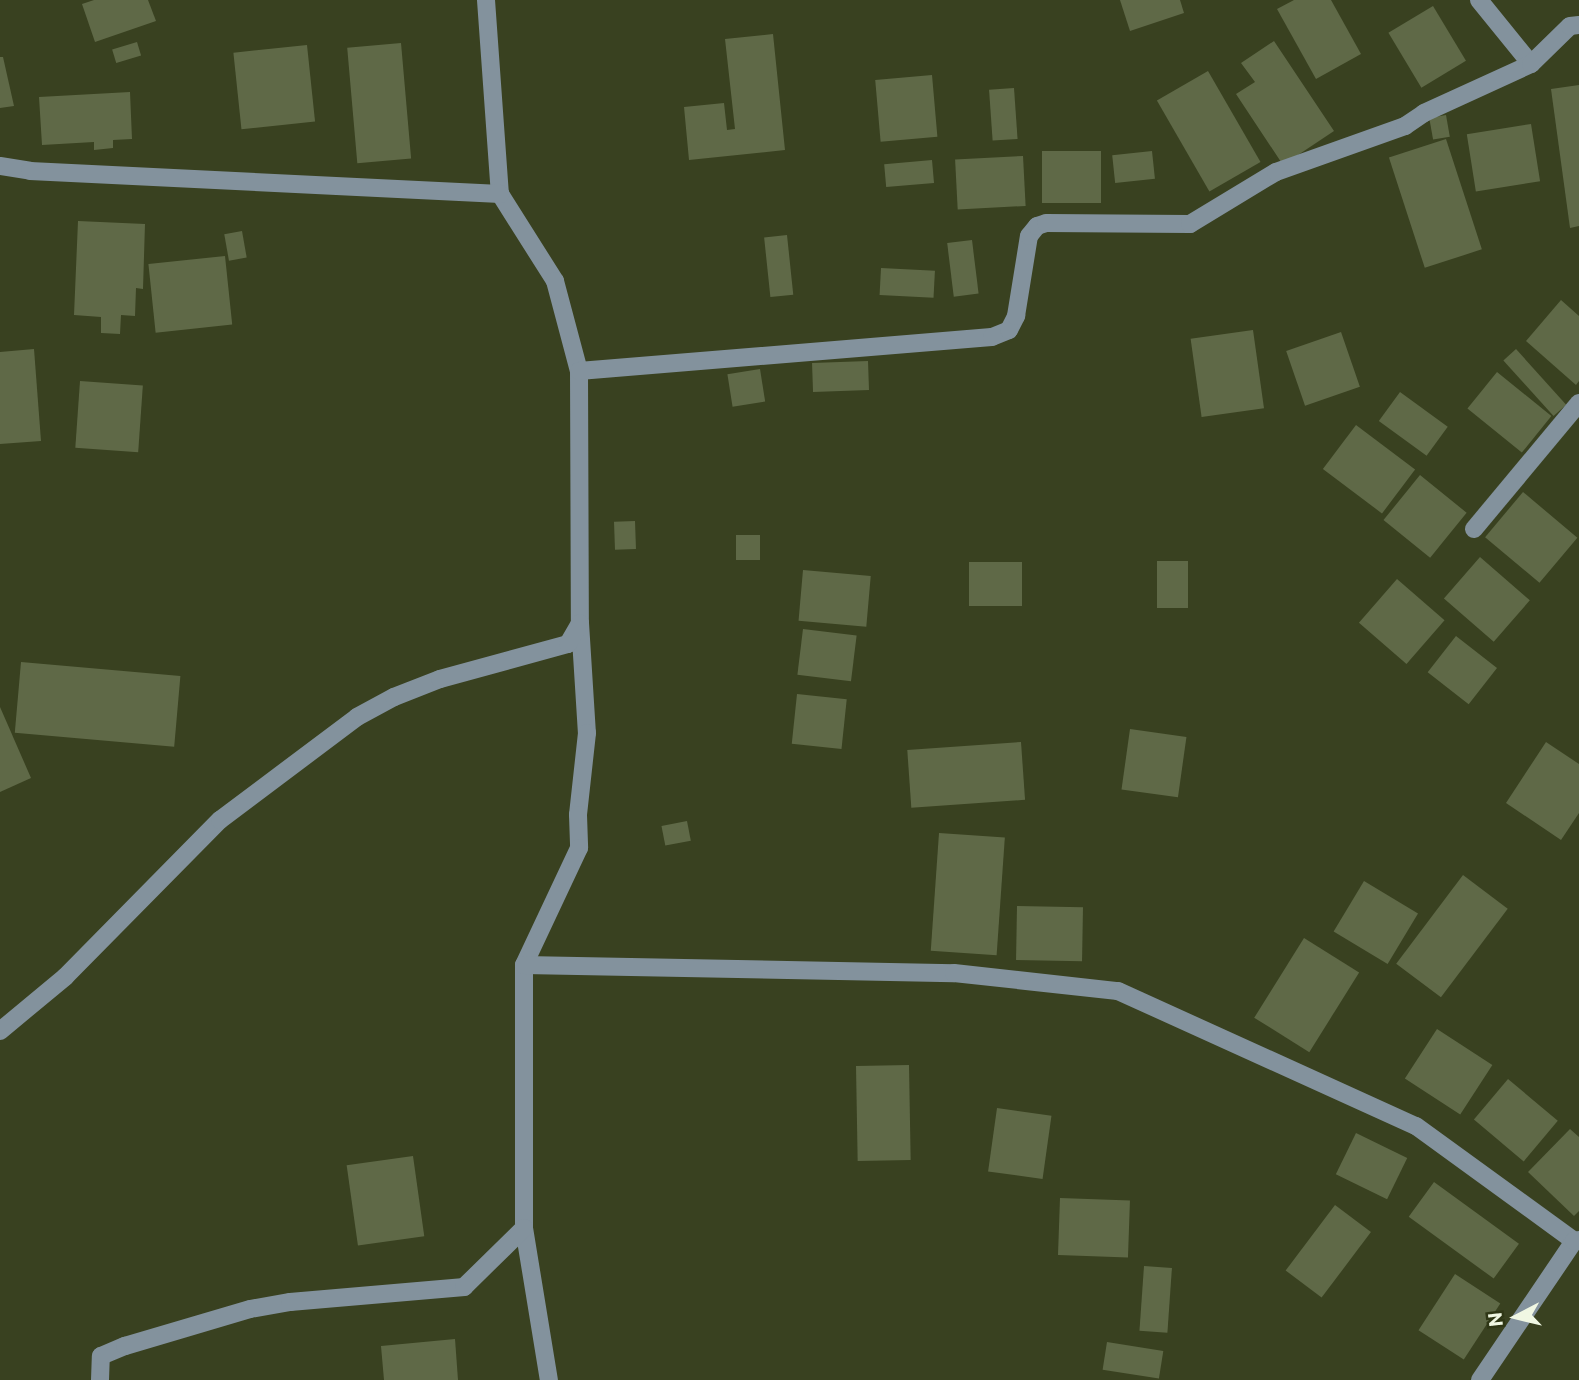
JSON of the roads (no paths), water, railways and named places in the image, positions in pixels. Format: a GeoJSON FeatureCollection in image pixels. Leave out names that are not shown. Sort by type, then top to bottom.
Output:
{"type":"FeatureCollection","features":[{"type":"Feature","properties":{"kind":"street"},"geometry":{"type":"LineString","coordinates":[[486,0],[500,194],[555,281],[579,371],[580,623],[587,733],[578,815],[579,848],[524,965],[524,1228],[549,1380]]}},
{"type":"Feature","properties":{"kind":"street"},"geometry":{"type":"LineString","coordinates":[[1479,0],[1530,63]]}},
{"type":"Feature","properties":{"kind":"street"},"geometry":{"type":"LineString","coordinates":[[579,371],[992,337],[1009,330],[1016,316],[1028,236],[1037,226],[1046,223],[1190,224],[1276,172],[1405,126],[1424,113],[1530,63],[1570,26],[1579,25]]}},
{"type":"Feature","properties":{"kind":"street"},"geometry":{"type":"LineString","coordinates":[[0,166],[30,171],[500,194]]}},
{"type":"Feature","properties":{"kind":"street"},"geometry":{"type":"LineString","coordinates":[[1474,529],[1579,403]]}},
{"type":"Feature","properties":{"kind":"street"},"geometry":{"type":"LineString","coordinates":[[0,1031],[65,977],[220,820],[357,717],[394,697],[440,679],[568,644],[580,623]]}},
{"type":"Feature","properties":{"kind":"street"},"geometry":{"type":"LineString","coordinates":[[524,965],[954,973],[1118,991],[1416,1126],[1576,1241],[1480,1380]]}},
{"type":"Feature","properties":{"kind":"street"},"geometry":{"type":"LineString","coordinates":[[100,1380],[101,1356],[125,1346],[250,1309],[290,1302],[464,1287],[524,1228]]}}]}
